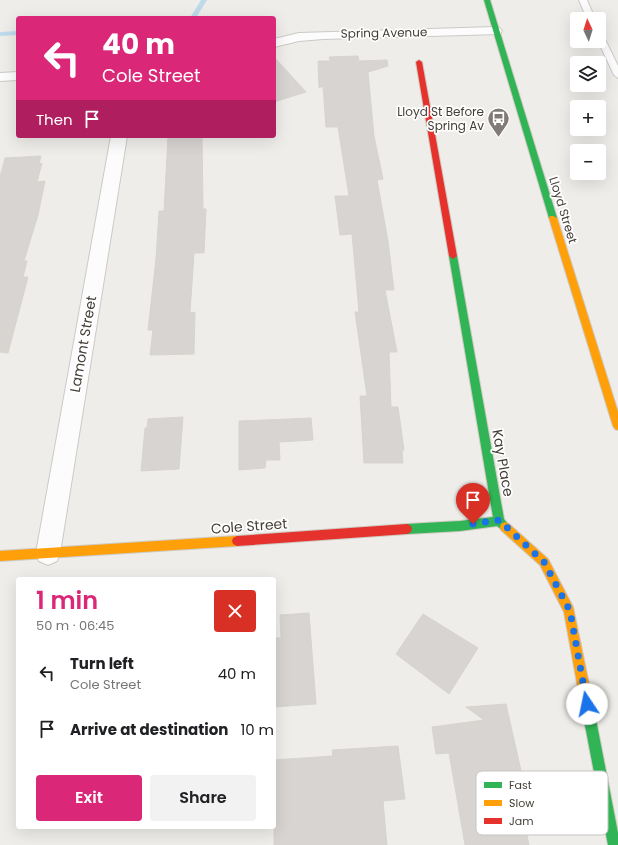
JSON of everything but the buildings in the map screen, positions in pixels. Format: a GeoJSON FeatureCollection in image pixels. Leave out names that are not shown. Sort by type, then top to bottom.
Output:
{"type":"FeatureCollection","features":[{"type":"Feature","properties":{"kind":"street","name":"Lloyd Street"},"geometry":{"type":"LineString","coordinates":[[486,0],[617,416]]}},
{"type":"Feature","properties":{"kind":"street","name":"Spring Avenue"},"geometry":{"type":"LineString","coordinates":[[276,43],[299,37],[322,35],[495,31]]}},
{"type":"Feature","properties":{"kind":"street","name":"Kay Place"},"geometry":{"type":"LineString","coordinates":[[419,62],[499,520]]}},
{"type":"Feature","properties":{"kind":"street"},"geometry":{"type":"LineString","coordinates":[[0,77],[16,76]]}},
{"type":"Feature","properties":{"kind":"street","name":"Lamont Street"},"geometry":{"type":"LineString","coordinates":[[48,553],[119,138]]}},
{"type":"Feature","properties":{"kind":"street","name":"Cole Street"},"geometry":{"type":"LineString","coordinates":[[0,556],[460,526],[499,520]]}},
{"type":"Feature","properties":{"kind":"street"},"geometry":{"type":"LineString","coordinates":[[499,520],[544,562],[570,611],[600,771]]}},
{"type":"Feature","properties":{"kind":"street"},"geometry":{"type":"LineString","coordinates":[[608,813],[614,845]]}},
{"type":"Feature","properties":{"kind":"lane"},"geometry":{"type":"LineString","coordinates":[[582,0],[588,12]]}},
{"type":"Feature","properties":{"kind":"lane"},"geometry":{"type":"LineString","coordinates":[[605,48],[618,75]]}},
{"type":"Feature","properties":{"kind":"waterway"},"geometry":{"type":"LineString","coordinates":[[194,16],[204,0]]}},
{"type":"Feature","properties":{"kind":"waterway"},"geometry":{"type":"LineString","coordinates":[[0,34],[16,33]]}},
{"type":"Feature","properties":{"kind":"traffic: fast"},"geometry":{"type":"LineString","coordinates":[[487,0],[553,218]]}},
{"type":"Feature","properties":{"kind":"traffic: fast"},"geometry":{"type":"LineString","coordinates":[[453,256],[499,521],[505,527]]}},
{"type":"Feature","properties":{"kind":"traffic: fast"},"geometry":{"type":"LineString","coordinates":[[407,529],[460,526],[499,521]]}},
{"type":"Feature","properties":{"kind":"traffic: fast"},"geometry":{"type":"LineString","coordinates":[[585,694],[600,771]]}},
{"type":"Feature","properties":{"kind":"traffic: fast"},"geometry":{"type":"LineString","coordinates":[[608,814],[614,845]]}},
{"type":"Feature","properties":{"kind":"traffic: slow"},"geometry":{"type":"LineString","coordinates":[[553,218],[618,426]]}},
{"type":"Feature","properties":{"kind":"traffic: slow"},"geometry":{"type":"LineString","coordinates":[[505,527],[544,562],[569,611],[585,694]]}},
{"type":"Feature","properties":{"kind":"traffic: slow"},"geometry":{"type":"LineString","coordinates":[[0,556],[237,541]]}},
{"type":"Feature","properties":{"kind":"traffic: jam"},"geometry":{"type":"LineString","coordinates":[[419,62],[453,256]]}},
{"type":"Feature","properties":{"kind":"traffic: jam"},"geometry":{"type":"LineString","coordinates":[[237,541],[407,529]]}},
{"type":"Feature","properties":{"kind":"place","name":"Lloyd St Before Spring Av"},"geometry":{"type":"Point","coordinates":[499,138]}},
{"type":"Feature","properties":{"kind":"route"},"geometry":{"type":"LineString","coordinates":[[473,524],[499,520],[544,562],[570,611],[587,704]]}}]}
